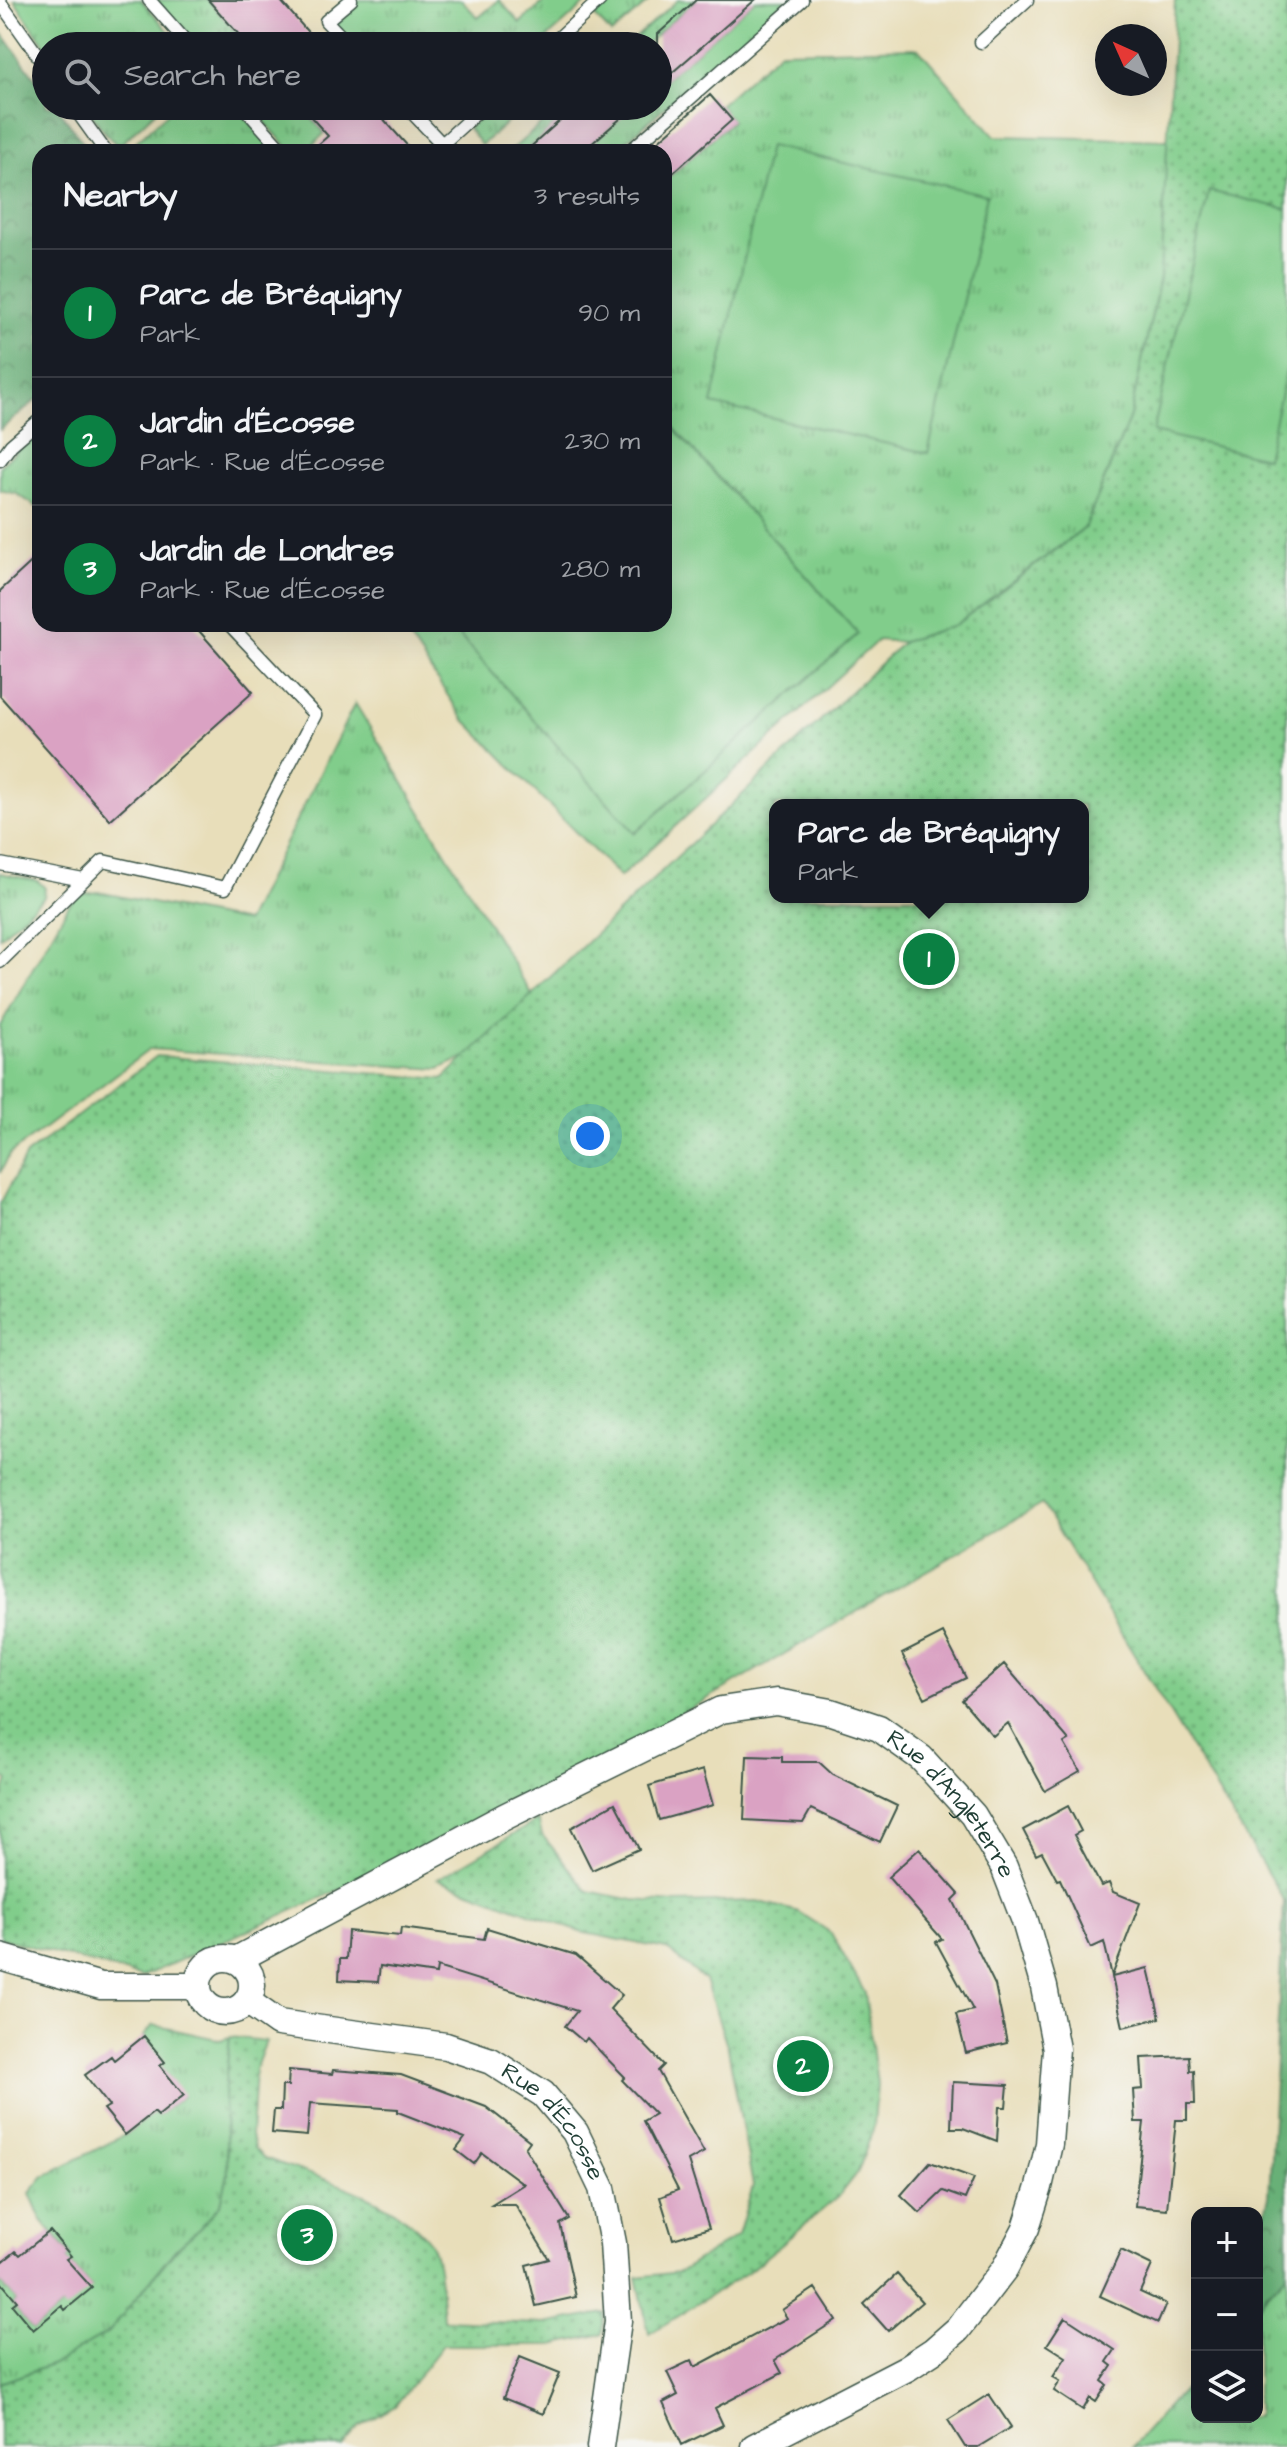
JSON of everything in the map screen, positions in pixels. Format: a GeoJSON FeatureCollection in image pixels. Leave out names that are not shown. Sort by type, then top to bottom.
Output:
{"type":"FeatureCollection","features":[{"type":"Feature","properties":{"kind":"street","name":"Rue d'Angleterre"},"geometry":{"type":"LineString","coordinates":[[236,1960],[504,1817],[721,1710],[776,1702],[831,1712],[879,1728],[921,1758],[973,1815],[1004,1867],[1025,1921],[1044,1987],[1056,2049],[1049,2144],[1039,2187],[1026,2228],[1005,2268],[958,2329],[907,2368],[754,2447]]}},
{"type":"Feature","properties":{"kind":"street"},"geometry":{"type":"LineString","coordinates":[[0,1957],[101,1986],[197,1986]]}},
{"type":"Feature","properties":{"kind":"street"},"geometry":{"type":"LineString","coordinates":[[225,1957],[236,1960],[250,1973],[251,1992],[247,2001],[238,2008],[228,2012],[217,2011],[207,2006],[200,1997],[197,1986],[199,1975],[205,1966],[225,1957]]}},
{"type":"Feature","properties":{"kind":"street","name":"Rue d'Écosse"},"geometry":{"type":"LineString","coordinates":[[247,2001],[278,2023],[446,2046],[491,2061],[543,2094],[575,2132],[602,2188],[613,2243],[618,2321],[600,2447]]}},
{"type":"Feature","properties":{"kind":"lane"},"geometry":{"type":"LineString","coordinates":[[149,0],[178,32]]}},
{"type":"Feature","properties":{"kind":"lane"},"geometry":{"type":"LineString","coordinates":[[337,32],[326,21],[351,0]]}},
{"type":"Feature","properties":{"kind":"lane"},"geometry":{"type":"LineString","coordinates":[[565,32],[600,0]]}},
{"type":"Feature","properties":{"kind":"lane"},"geometry":{"type":"LineString","coordinates":[[672,114],[802,0]]}},
{"type":"Feature","properties":{"kind":"lane"},"geometry":{"type":"LineString","coordinates":[[981,42],[1027,0]]}},
{"type":"Feature","properties":{"kind":"lane"},"geometry":{"type":"LineString","coordinates":[[0,2],[32,47]]}},
{"type":"Feature","properties":{"kind":"lane"},"geometry":{"type":"LineString","coordinates":[[83,120],[100,144]]}},
{"type":"Feature","properties":{"kind":"lane"},"geometry":{"type":"LineString","coordinates":[[255,120],[277,144]]}},
{"type":"Feature","properties":{"kind":"lane"},"geometry":{"type":"LineString","coordinates":[[419,120],[442,144],[469,120]]}},
{"type":"Feature","properties":{"kind":"lane"},"geometry":{"type":"LineString","coordinates":[[638,144],[665,120]]}},
{"type":"Feature","properties":{"kind":"lane"},"geometry":{"type":"LineString","coordinates":[[0,460],[11,445],[32,427]]}},
{"type":"Feature","properties":{"kind":"lane"},"geometry":{"type":"LineString","coordinates":[[0,962],[103,861],[225,888],[315,715],[237,632]]}},
{"type":"Feature","properties":{"kind":"lane"},"geometry":{"type":"LineString","coordinates":[[0,864],[83,880]]}},
{"type":"Feature","properties":{"kind":"green space"},"geometry":{"type":"Polygon","coordinates":[[[14,0],[141,0],[170,32],[36,32],[14,0]]]}},
{"type":"Feature","properties":{"kind":"green space"},"geometry":{"type":"Polygon","coordinates":[[[156,0],[208,0],[237,32],[185,32],[156,0]]]}},
{"type":"Feature","properties":{"kind":"green space"},"geometry":{"type":"Polygon","coordinates":[[[359,0],[462,0],[478,18],[499,0],[520,23],[546,0],[590,0],[554,32],[341,32],[333,23],[359,0]]]}},
{"type":"Feature","properties":{"kind":"green space"},"geometry":{"type":"Polygon","coordinates":[[[612,0],[651,0],[613,32],[609,32],[595,16],[612,0]]]}},
{"type":"Feature","properties":{"kind":"green space"},"geometry":{"type":"Polygon","coordinates":[[[678,0],[696,0],[660,32],[642,32],[678,0]]]}},
{"type":"Feature","properties":{"kind":"green space"},"geometry":{"type":"Polygon","coordinates":[[[755,0],[786,0],[672,101],[672,73],[755,0]]]}},
{"type":"Feature","properties":{"kind":"green space"},"geometry":{"type":"Polygon","coordinates":[[[1175,0],[1287,0],[1287,1905],[1042,1504],[504,1817],[142,1977],[0,1938],[0,1806],[8,1779],[0,1776],[0,1204],[26,1155],[157,1056],[443,1079],[903,642],[955,625],[1085,528],[1130,417],[1160,278],[1175,0]]]}},
{"type":"Feature","properties":{"kind":"green space"},"geometry":{"type":"Polygon","coordinates":[[[0,30],[32,74],[32,120],[66,120],[84,144],[32,144],[32,404],[0,430],[0,30]]]}},
{"type":"Feature","properties":{"kind":"green space"},"geometry":{"type":"Polygon","coordinates":[[[918,48],[995,136],[1170,140],[1160,278],[1130,417],[1085,527],[955,625],[903,642],[878,640],[620,877],[463,718],[405,632],[456,632],[635,833],[858,634],[672,426],[672,174],[732,121],[719,105],[780,51],[918,48]]]}},
{"type":"Feature","properties":{"kind":"green space"},"geometry":{"type":"Polygon","coordinates":[[[96,120],[146,120],[123,142],[116,144],[96,120]]]}},
{"type":"Feature","properties":{"kind":"green space"},"geometry":{"type":"Polygon","coordinates":[[[160,120],[248,120],[270,144],[134,144],[160,120]]]}},
{"type":"Feature","properties":{"kind":"green space"},"geometry":{"type":"Polygon","coordinates":[[[263,120],[313,120],[325,133],[313,144],[285,144],[263,120]]]}},
{"type":"Feature","properties":{"kind":"green space"},"geometry":{"type":"Polygon","coordinates":[[[477,120],[510,120],[482,144],[468,128],[477,120]]]}},
{"type":"Feature","properties":{"kind":"green space"},"geometry":{"type":"Polygon","coordinates":[[[546,120],[560,120],[534,144],[518,144],[546,120]]]}},
{"type":"Feature","properties":{"kind":"green space"},"geometry":{"type":"Polygon","coordinates":[[[618,120],[650,120],[623,144],[591,144],[618,120]]]}},
{"type":"Feature","properties":{"kind":"green space"},"geometry":{"type":"Polygon","coordinates":[[[769,146],[987,195],[928,453],[712,404],[769,146]]]}},
{"type":"Feature","properties":{"kind":"green space"},"geometry":{"type":"Polygon","coordinates":[[[1209,191],[1287,209],[1287,367],[1266,458],[1153,432],[1209,191]]]}},
{"type":"Feature","properties":{"kind":"green space"},"geometry":{"type":"Polygon","coordinates":[[[672,426],[858,634],[635,833],[456,632],[672,632],[672,426]]]}},
{"type":"Feature","properties":{"kind":"green space"},"geometry":{"type":"Polygon","coordinates":[[[32,436],[32,504],[17,494],[0,490],[0,466],[32,436]]]}},
{"type":"Feature","properties":{"kind":"green space"},"geometry":{"type":"Polygon","coordinates":[[[355,703],[532,995],[501,1041],[439,1069],[150,1049],[10,1154],[0,1173],[0,1026],[68,906],[77,895],[98,892],[246,922],[355,703]]]}},
{"type":"Feature","properties":{"kind":"green space"},"geometry":{"type":"Polygon","coordinates":[[[0,873],[38,881],[45,888],[44,897],[0,937],[0,873]]]}},
{"type":"Feature","properties":{"kind":"green space"},"geometry":{"type":"Polygon","coordinates":[[[538,1820],[542,1835],[588,1891],[634,1900],[676,1903],[757,1901],[799,1912],[831,1933],[865,1993],[877,2084],[874,2126],[858,2172],[841,2194],[748,2272],[649,2334],[637,2277],[679,2272],[738,2235],[753,2186],[728,2048],[705,1980],[666,1949],[580,1932],[438,1879],[538,1820]]]}},
{"type":"Feature","properties":{"kind":"green space"},"geometry":{"type":"Polygon","coordinates":[[[1284,1900],[1287,1905],[1287,2273],[1263,2299],[1263,2220],[1269,2196],[1284,1900]]]}},
{"type":"Feature","properties":{"kind":"green space"},"geometry":{"type":"Polygon","coordinates":[[[153,2025],[221,2040],[230,2037],[224,2096],[228,2174],[222,2204],[176,2249],[109,2332],[54,2364],[0,2383],[0,2281],[17,2301],[12,2305],[33,2330],[91,2287],[66,2259],[71,2255],[41,2219],[30,2193],[44,2176],[125,2135],[154,2112],[158,2116],[183,2096],[160,2066],[144,2036],[153,2025]]]}},
{"type":"Feature","properties":{"kind":"green space"},"geometry":{"type":"Polygon","coordinates":[[[230,2037],[266,2041],[255,2070],[251,2135],[254,2148],[264,2158],[375,2200],[414,2225],[429,2241],[436,2257],[443,2320],[545,2324],[605,2313],[603,2334],[553,2345],[443,2345],[395,2406],[359,2427],[342,2447],[0,2447],[0,2383],[54,2364],[109,2332],[176,2249],[221,2204],[228,2174],[224,2096],[230,2037]]]}},
{"type":"Feature","properties":{"kind":"green space"},"geometry":{"type":"Polygon","coordinates":[[[1287,2273],[1287,2447],[1132,2447],[1191,2381],[1191,2423],[1263,2423],[1263,2299],[1287,2273]]]}},
{"type":"Feature","properties":{"kind":"building"},"geometry":{"type":"Polygon","coordinates":[[[208,0],[280,0],[308,32],[237,32],[208,0]]]}},
{"type":"Feature","properties":{"kind":"building"},"geometry":{"type":"Polygon","coordinates":[[[696,0],[755,0],[672,73],[672,32],[660,32],[696,0]]]}},
{"type":"Feature","properties":{"kind":"building"},"geometry":{"type":"Polygon","coordinates":[[[710,95],[732,120],[672,174],[672,144],[655,144],[710,95]]]}},
{"type":"Feature","properties":{"kind":"building"},"geometry":{"type":"Polygon","coordinates":[[[314,120],[384,120],[406,144],[319,144],[328,136],[314,120]]]}},
{"type":"Feature","properties":{"kind":"building"},"geometry":{"type":"Polygon","coordinates":[[[560,120],[619,120],[591,144],[534,144],[560,120]]]}},
{"type":"Feature","properties":{"kind":"building"},"geometry":{"type":"Polygon","coordinates":[[[32,561],[32,632],[200,632],[253,692],[110,820],[0,696],[0,591],[32,561]]]}},
{"type":"Feature","properties":{"kind":"building"},"geometry":{"type":"Polygon","coordinates":[[[943,1633],[966,1678],[925,1698],[902,1654],[943,1633]]]}},
{"type":"Feature","properties":{"kind":"building"},"geometry":{"type":"Polygon","coordinates":[[[1004,1664],[1069,1740],[1064,1743],[1080,1771],[1045,1791],[1008,1723],[993,1736],[962,1700],[1004,1664]]]}},
{"type":"Feature","properties":{"kind":"building"},"geometry":{"type":"Polygon","coordinates":[[[747,1756],[782,1757],[782,1762],[819,1762],[833,1775],[897,1806],[880,1842],[811,1809],[803,1823],[744,1820],[747,1756]]]}},
{"type":"Feature","properties":{"kind":"building"},"geometry":{"type":"Polygon","coordinates":[[[703,1770],[713,1805],[659,1820],[649,1786],[703,1770]]]}},
{"type":"Feature","properties":{"kind":"building"},"geometry":{"type":"Polygon","coordinates":[[[615,1803],[639,1849],[592,1870],[571,1828],[615,1803]]]}},
{"type":"Feature","properties":{"kind":"building"},"geometry":{"type":"Polygon","coordinates":[[[1068,1806],[1081,1831],[1074,1835],[1101,1886],[1109,1883],[1113,1892],[1140,1903],[1112,1976],[1104,1942],[1091,1948],[1060,1879],[1057,1880],[1042,1852],[1036,1855],[1023,1830],[1068,1806]]]}},
{"type":"Feature","properties":{"kind":"building"},"geometry":{"type":"Polygon","coordinates":[[[919,1849],[959,1894],[953,1900],[995,1985],[1007,2043],[966,2053],[956,2014],[973,2010],[936,1942],[942,1939],[888,1877],[919,1849]]]}},
{"type":"Feature","properties":{"kind":"building"},"geometry":{"type":"Polygon","coordinates":[[[401,1928],[484,1939],[487,1928],[576,1955],[622,1995],[610,2009],[664,2065],[658,2071],[704,2152],[688,2161],[709,2228],[673,2239],[660,2197],[678,2190],[643,2121],[655,2114],[587,2038],[584,2042],[565,2026],[577,2011],[437,1967],[436,1974],[380,1966],[378,1982],[339,1980],[340,1959],[346,1959],[348,1931],[400,1936],[401,1928]]]}},
{"type":"Feature","properties":{"kind":"building"},"geometry":{"type":"Polygon","coordinates":[[[1148,1968],[1160,2018],[1123,2027],[1112,1977],[1148,1968]]]}},
{"type":"Feature","properties":{"kind":"building"},"geometry":{"type":"Polygon","coordinates":[[[144,2036],[165,2062],[160,2066],[184,2095],[158,2116],[154,2112],[125,2135],[104,2109],[109,2106],[85,2075],[111,2056],[114,2060],[144,2036]]]}},
{"type":"Feature","properties":{"kind":"building"},"geometry":{"type":"Polygon","coordinates":[[[1189,2056],[1190,2071],[1194,2070],[1195,2104],[1187,2104],[1187,2120],[1176,2120],[1167,2209],[1135,2206],[1144,2122],[1135,2122],[1133,2090],[1143,2089],[1141,2058],[1189,2056]]]}},
{"type":"Feature","properties":{"kind":"building"},"geometry":{"type":"Polygon","coordinates":[[[289,2070],[401,2075],[486,2107],[530,2141],[525,2148],[569,2219],[560,2224],[576,2297],[536,2306],[526,2265],[549,2259],[515,2204],[492,2204],[524,2184],[482,2153],[474,2164],[456,2150],[465,2138],[398,2112],[398,2109],[310,2103],[307,2136],[272,2133],[274,2110],[281,2110],[282,2086],[288,2086],[289,2070]]]}},
{"type":"Feature","properties":{"kind":"building"},"geometry":{"type":"Polygon","coordinates":[[[953,2082],[1008,2085],[1006,2107],[999,2107],[997,2141],[963,2128],[951,2128],[953,2082]]]}},
{"type":"Feature","properties":{"kind":"building"},"geometry":{"type":"Polygon","coordinates":[[[930,2162],[974,2178],[965,2199],[943,2191],[920,2213],[901,2195],[930,2162]]]}},
{"type":"Feature","properties":{"kind":"building"},"geometry":{"type":"Polygon","coordinates":[[[50,2231],[71,2256],[66,2259],[92,2288],[65,2310],[62,2306],[33,2330],[12,2305],[17,2301],[0,2281],[0,2264],[16,2251],[20,2255],[50,2231]]]}},
{"type":"Feature","properties":{"kind":"building"},"geometry":{"type":"Polygon","coordinates":[[[1121,2250],[1152,2265],[1140,2292],[1166,2304],[1158,2323],[1100,2296],[1121,2250]]]}},
{"type":"Feature","properties":{"kind":"building"},"geometry":{"type":"Polygon","coordinates":[[[897,2274],[922,2302],[888,2331],[864,2304],[897,2274]]]}},
{"type":"Feature","properties":{"kind":"building"},"geometry":{"type":"Polygon","coordinates":[[[815,2288],[836,2320],[775,2360],[782,2373],[715,2408],[723,2425],[682,2445],[663,2403],[678,2395],[667,2372],[692,2360],[695,2367],[787,2318],[782,2310],[815,2288]]]}},
{"type":"Feature","properties":{"kind":"building"},"geometry":{"type":"Polygon","coordinates":[[[1065,2317],[1115,2350],[1107,2362],[1112,2366],[1102,2381],[1107,2385],[1096,2402],[1090,2398],[1083,2410],[1054,2391],[1060,2381],[1053,2377],[1066,2357],[1047,2345],[1065,2317]]]}},
{"type":"Feature","properties":{"kind":"building"},"geometry":{"type":"Polygon","coordinates":[[[520,2357],[560,2373],[543,2414],[503,2398],[520,2357]]]}},
{"type":"Feature","properties":{"kind":"building"},"geometry":{"type":"Polygon","coordinates":[[[989,2394],[1011,2427],[978,2447],[965,2447],[948,2420],[989,2394]]]}},
{"type":"Feature","properties":{"kind":"place","name":"Parc de Bréquigny"},"geometry":{"type":"Point","coordinates":[929,959]}},
{"type":"Feature","properties":{"kind":"place","name":"Jardin d'Écosse"},"geometry":{"type":"Point","coordinates":[803,2066]}},
{"type":"Feature","properties":{"kind":"place","name":"Jardin de Londres"},"geometry":{"type":"Point","coordinates":[307,2235]}}]}
